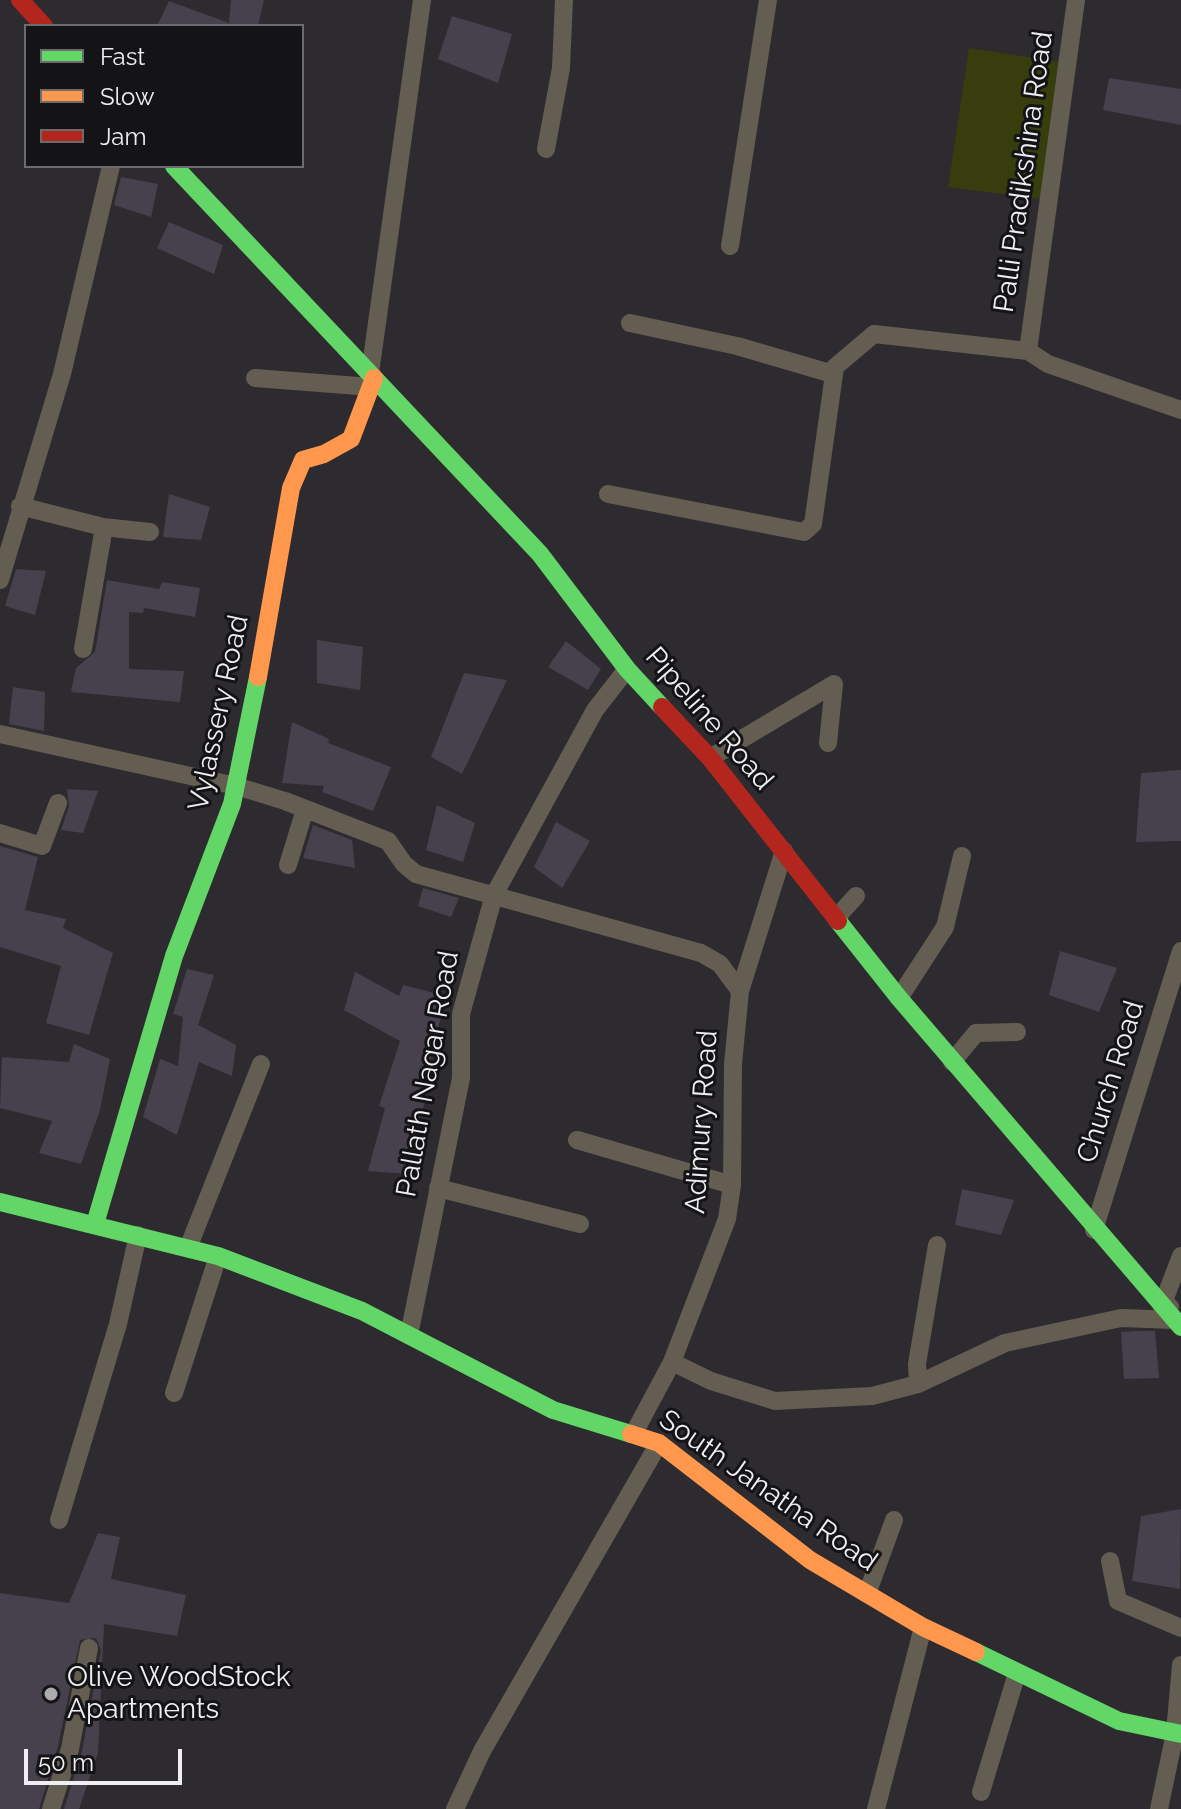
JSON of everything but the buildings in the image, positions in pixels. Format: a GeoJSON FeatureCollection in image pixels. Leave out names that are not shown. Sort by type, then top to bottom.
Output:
{"type":"FeatureCollection","features":[{"type":"Feature","properties":{"kind":"street"},"geometry":{"type":"LineString","coordinates":[[20,0],[42,24]]}},
{"type":"Feature","properties":{"kind":"street","name":"Vylassery Road"},"geometry":{"type":"LineString","coordinates":[[95,1224],[174,956],[236,786],[265,645],[291,488],[303,460],[324,454],[351,439],[372,379],[422,0]]}},
{"type":"Feature","properties":{"kind":"street"},"geometry":{"type":"LineString","coordinates":[[546,149],[561,68],[564,0]]}},
{"type":"Feature","properties":{"kind":"street"},"geometry":{"type":"LineString","coordinates":[[730,246],[768,0]]}},
{"type":"Feature","properties":{"kind":"street","name":"Palli Pradikshina Road"},"geometry":{"type":"LineString","coordinates":[[1028,351],[1076,0]]}},
{"type":"Feature","properties":{"kind":"street"},"geometry":{"type":"LineString","coordinates":[[0,580],[2,554],[62,374],[111,168]]}},
{"type":"Feature","properties":{"kind":"street","name":"Pipeline Road"},"geometry":{"type":"LineString","coordinates":[[176,168],[540,554],[627,669],[710,758],[952,1062],[1094,1230],[1162,1306],[1179,1318]]}},
{"type":"Feature","properties":{"kind":"street"},"geometry":{"type":"LineString","coordinates":[[630,323],[737,346],[833,374]]}},
{"type":"Feature","properties":{"kind":"street"},"geometry":{"type":"LineString","coordinates":[[608,494],[804,532],[813,524],[835,367],[874,334],[1028,351],[1048,364],[1181,410]]}},
{"type":"Feature","properties":{"kind":"street"},"geometry":{"type":"LineString","coordinates":[[255,378],[372,379]]}},
{"type":"Feature","properties":{"kind":"street"},"geometry":{"type":"LineString","coordinates":[[20,506],[104,527],[150,532]]}},
{"type":"Feature","properties":{"kind":"street"},"geometry":{"type":"LineString","coordinates":[[83,649],[104,527]]}},
{"type":"Feature","properties":{"kind":"street","name":"Pallath Nagar Road"},"geometry":{"type":"LineString","coordinates":[[409,1335],[461,1078],[461,1014],[494,895],[595,710],[627,669]]}},
{"type":"Feature","properties":{"kind":"street"},"geometry":{"type":"LineString","coordinates":[[710,758],[834,684],[828,743]]}},
{"type":"Feature","properties":{"kind":"street"},"geometry":{"type":"LineString","coordinates":[[0,734],[236,786],[305,809],[388,841],[404,864],[416,874],[701,953],[720,964],[740,991]]}},
{"type":"Feature","properties":{"kind":"street"},"geometry":{"type":"LineString","coordinates":[[0,833],[42,846],[58,803]]}},
{"type":"Feature","properties":{"kind":"street"},"geometry":{"type":"LineString","coordinates":[[288,865],[305,809]]}},
{"type":"Feature","properties":{"kind":"street","name":"Adimury Road"},"geometry":{"type":"LineString","coordinates":[[634,1433],[672,1362],[727,1219],[732,1185],[733,1064],[740,991],[784,851]]}},
{"type":"Feature","properties":{"kind":"street"},"geometry":{"type":"LineString","coordinates":[[899,998],[945,927],[962,856]]}},
{"type":"Feature","properties":{"kind":"street"},"geometry":{"type":"LineString","coordinates":[[836,918],[856,896]]}},
{"type":"Feature","properties":{"kind":"street","name":"Church Road"},"geometry":{"type":"LineString","coordinates":[[1094,1230],[1181,951]]}},
{"type":"Feature","properties":{"kind":"street"},"geometry":{"type":"LineString","coordinates":[[952,1062],[976,1033],[1017,1032]]}},
{"type":"Feature","properties":{"kind":"street"},"geometry":{"type":"LineString","coordinates":[[188,1248],[261,1064]]}},
{"type":"Feature","properties":{"kind":"street"},"geometry":{"type":"LineString","coordinates":[[577,1140],[732,1185]]}},
{"type":"Feature","properties":{"kind":"street"},"geometry":{"type":"LineString","coordinates":[[438,1188],[580,1224]]}},
{"type":"Feature","properties":{"kind":"street","name":"South Janatha Road"},"geometry":{"type":"LineString","coordinates":[[0,1202],[218,1256],[362,1311],[553,1410],[659,1443],[810,1560],[923,1627],[1119,1721],[1178,1733]]}},
{"type":"Feature","properties":{"kind":"street"},"geometry":{"type":"LineString","coordinates":[[59,1520],[118,1324],[138,1235]]}},
{"type":"Feature","properties":{"kind":"street"},"geometry":{"type":"LineString","coordinates":[[918,1384],[917,1364],[937,1245]]}},
{"type":"Feature","properties":{"kind":"street"},"geometry":{"type":"LineString","coordinates":[[174,1393],[218,1256]]}},
{"type":"Feature","properties":{"kind":"street"},"geometry":{"type":"LineString","coordinates":[[1162,1306],[1181,1256]]}},
{"type":"Feature","properties":{"kind":"street"},"geometry":{"type":"LineString","coordinates":[[672,1362],[711,1381],[775,1401],[872,1396],[918,1384],[1005,1343],[1121,1318],[1179,1318]]}},
{"type":"Feature","properties":{"kind":"street"},"geometry":{"type":"LineString","coordinates":[[455,1809],[482,1751],[659,1443]]}},
{"type":"Feature","properties":{"kind":"street"},"geometry":{"type":"LineString","coordinates":[[867,1594],[894,1520]]}},
{"type":"Feature","properties":{"kind":"street"},"geometry":{"type":"LineString","coordinates":[[1110,1561],[1118,1601],[1181,1628]]}},
{"type":"Feature","properties":{"kind":"street"},"geometry":{"type":"LineString","coordinates":[[876,1809],[923,1627]]}},
{"type":"Feature","properties":{"kind":"street"},"geometry":{"type":"LineString","coordinates":[[51,1809],[70,1749],[89,1648]]}},
{"type":"Feature","properties":{"kind":"street"},"geometry":{"type":"LineString","coordinates":[[1159,1809],[1178,1733],[1181,1665]]}},
{"type":"Feature","properties":{"kind":"street"},"geometry":{"type":"LineString","coordinates":[[981,1792],[1017,1673]]}},
{"type":"Feature","properties":{"kind":"green space"},"geometry":{"type":"Polygon","coordinates":[[[969,48],[1061,62],[1042,199],[948,187],[969,48]]]}},
{"type":"Feature","properties":{"kind":"traffic: fast"},"geometry":{"type":"LineString","coordinates":[[176,168],[540,554],[627,669],[662,707]]}},
{"type":"Feature","properties":{"kind":"traffic: fast"},"geometry":{"type":"LineString","coordinates":[[95,1224],[174,956],[232,804],[258,677]]}},
{"type":"Feature","properties":{"kind":"traffic: fast"},"geometry":{"type":"LineString","coordinates":[[838,921],[899,998],[1181,1327]]}},
{"type":"Feature","properties":{"kind":"traffic: fast"},"geometry":{"type":"LineString","coordinates":[[0,1202],[218,1256],[362,1311],[553,1410],[631,1434]]}},
{"type":"Feature","properties":{"kind":"traffic: fast"},"geometry":{"type":"LineString","coordinates":[[976,1652],[1119,1721],[1181,1734]]}},
{"type":"Feature","properties":{"kind":"traffic: slow"},"geometry":{"type":"LineString","coordinates":[[258,677],[291,488],[303,460],[324,454],[351,439],[374,378]]}},
{"type":"Feature","properties":{"kind":"traffic: slow"},"geometry":{"type":"LineString","coordinates":[[631,1434],[659,1443],[810,1560],[923,1627],[976,1652]]}},
{"type":"Feature","properties":{"kind":"traffic: jam"},"geometry":{"type":"LineString","coordinates":[[20,0],[42,24]]}},
{"type":"Feature","properties":{"kind":"traffic: jam"},"geometry":{"type":"LineString","coordinates":[[662,707],[710,758],[838,921]]}},
{"type":"Feature","properties":{"kind":"place","name":"Olive WoodStock Apartments"},"geometry":{"type":"Point","coordinates":[51,1694]}}]}
